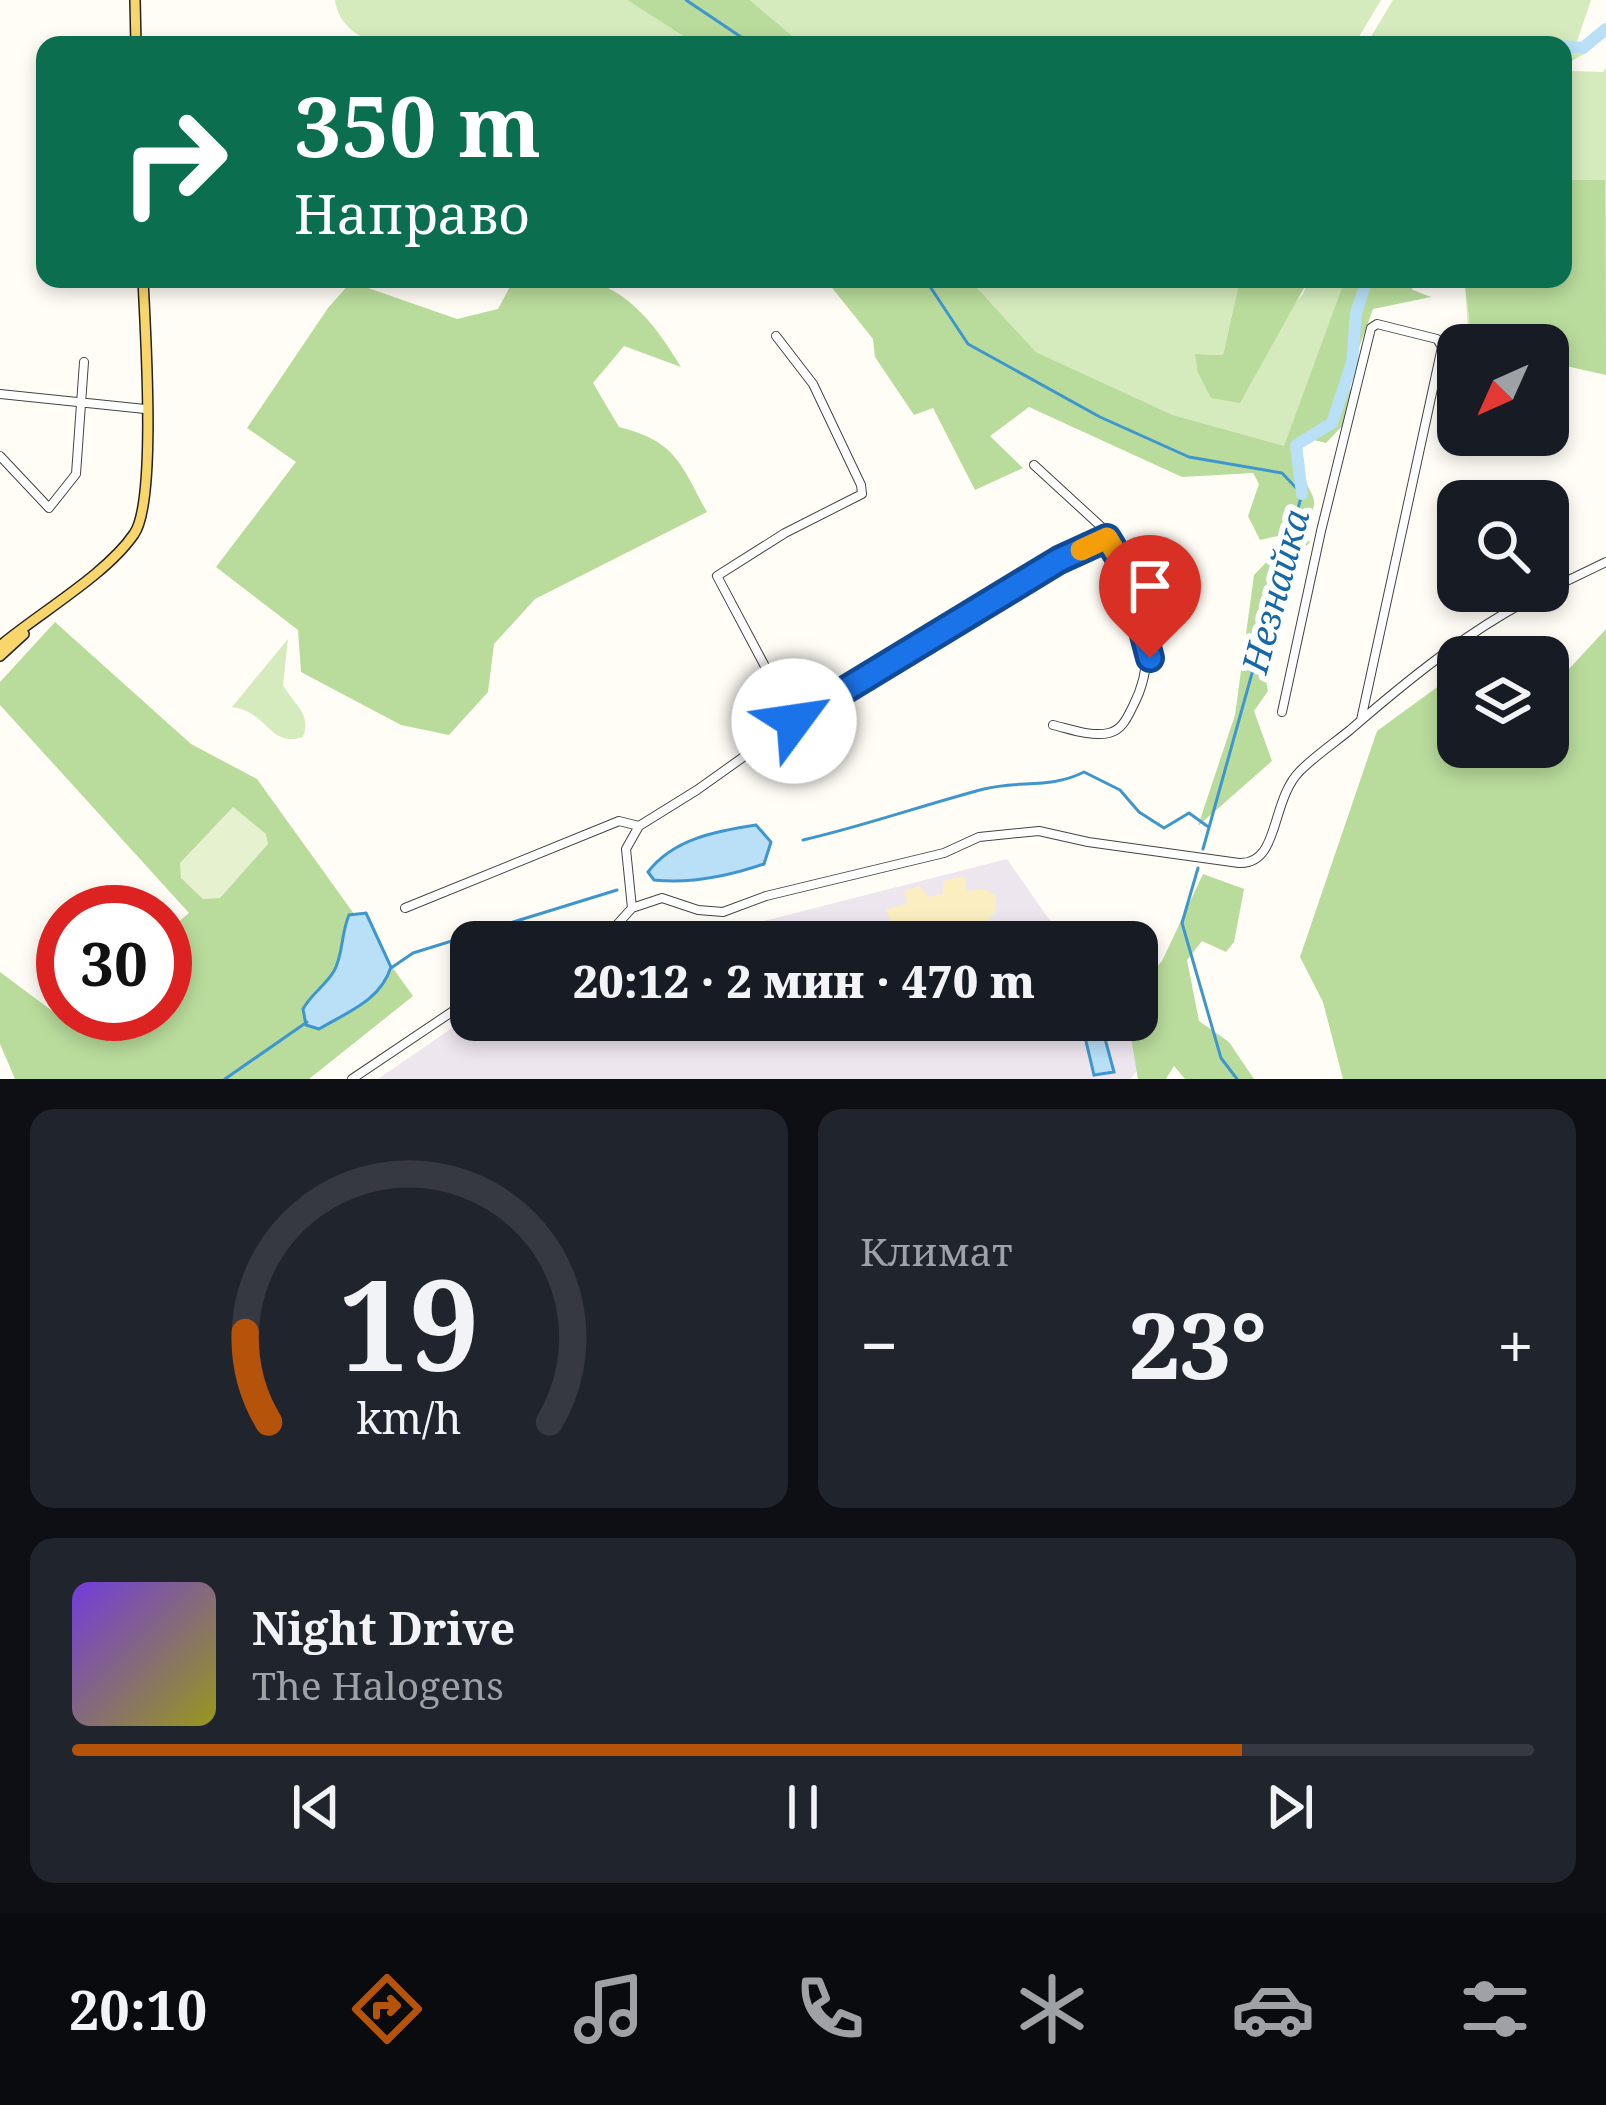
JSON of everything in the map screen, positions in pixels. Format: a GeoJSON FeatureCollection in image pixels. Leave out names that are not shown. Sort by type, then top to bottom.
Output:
{"type":"FeatureCollection","features":[{"type":"Feature","properties":{"kind":"main road"},"geometry":{"type":"LineString","coordinates":[[135,0],[136,36]]}},
{"type":"Feature","properties":{"kind":"main road"},"geometry":{"type":"LineString","coordinates":[[0,656],[118,551],[139,526],[146,498],[143,288]]}},
{"type":"Feature","properties":{"kind":"main road"},"geometry":{"type":"LineString","coordinates":[[0,646],[49,610]]}},
{"type":"Feature","properties":{"kind":"street"},"geometry":{"type":"LineString","coordinates":[[1282,712],[1337,464],[1371,328],[1377,324],[1438,339],[1442,346],[1361,721]]}},
{"type":"Feature","properties":{"kind":"street"},"geometry":{"type":"LineString","coordinates":[[776,336],[813,384],[862,485],[858,497],[785,533],[717,576],[794,721]]}},
{"type":"Feature","properties":{"kind":"street"},"geometry":{"type":"LineString","coordinates":[[0,456],[49,508],[76,474],[84,362]]}},
{"type":"Feature","properties":{"kind":"street"},"geometry":{"type":"LineString","coordinates":[[0,394],[146,410]]}},
{"type":"Feature","properties":{"kind":"street"},"geometry":{"type":"LineString","coordinates":[[1034,465],[1107,532],[1127,571],[1150,658],[1142,690],[1123,725],[1113,733],[1052,725]]}},
{"type":"Feature","properties":{"kind":"street"},"geometry":{"type":"LineString","coordinates":[[632,908],[626,848],[639,826],[794,721],[1059,560],[1107,538]]}},
{"type":"Feature","properties":{"kind":"street"},"geometry":{"type":"LineString","coordinates":[[1569,580],[1606,562]]}},
{"type":"Feature","properties":{"kind":"street"},"geometry":{"type":"LineString","coordinates":[[620,921],[632,908],[662,898],[723,913],[766,896],[944,853],[979,837],[1039,831],[1239,863],[1257,861],[1266,853],[1287,785],[1439,657],[1513,612]]}},
{"type":"Feature","properties":{"kind":"street"},"geometry":{"type":"LineString","coordinates":[[405,908],[619,821],[639,826]]}},
{"type":"Feature","properties":{"kind":"street"},"geometry":{"type":"LineString","coordinates":[[352,1079],[450,1013]]}},
{"type":"Feature","properties":{"kind":"shaded area"},"geometry":{"type":"Polygon","coordinates":[[[1007,859],[1050,921],[763,921],[1007,859]]]}},
{"type":"Feature","properties":{"kind":"shaded area"},"geometry":{"type":"Polygon","coordinates":[[[450,1029],[450,1041],[1134,1041],[1147,1060],[1130,1079],[378,1079],[450,1029]]]}},
{"type":"Feature","properties":{"kind":"green space"},"geometry":{"type":"Polygon","coordinates":[[[335,0],[627,0],[683,36],[361,36],[340,16],[335,0]]]}},
{"type":"Feature","properties":{"kind":"green space"},"geometry":{"type":"Polygon","coordinates":[[[627,0],[750,0],[792,36],[683,36],[627,0]]]}},
{"type":"Feature","properties":{"kind":"green space"},"geometry":{"type":"Polygon","coordinates":[[[750,0],[1381,0],[1359,36],[792,36],[750,0]]]}},
{"type":"Feature","properties":{"kind":"green space"},"geometry":{"type":"Polygon","coordinates":[[[1393,0],[1591,0],[1573,53],[1584,54],[1572,61],[1572,36],[1371,36],[1393,0]]]}},
{"type":"Feature","properties":{"kind":"green space"},"geometry":{"type":"Polygon","coordinates":[[[1606,68],[1606,373],[1569,355],[1569,324],[1468,324],[1466,288],[1572,288],[1572,71],[1603,72],[1606,68]]]}},
{"type":"Feature","properties":{"kind":"green space"},"geometry":{"type":"Polygon","coordinates":[[[1572,180],[1605,180],[1606,375],[1569,367],[1569,324],[1470,324],[1465,288],[1572,288],[1572,180]]]}},
{"type":"Feature","properties":{"kind":"green space"},"geometry":{"type":"Polygon","coordinates":[[[346,288],[368,288],[457,319],[498,309],[509,288],[608,288],[628,301],[652,325],[681,367],[624,346],[593,383],[619,427],[653,440],[675,457],[707,512],[535,599],[494,644],[488,692],[449,735],[401,725],[301,672],[298,630],[216,567],[296,462],[247,428],[346,288]]]}},
{"type":"Feature","properties":{"kind":"green space"},"geometry":{"type":"Polygon","coordinates":[[[832,288],[977,288],[1036,352],[1173,415],[1284,446],[1342,288],[1412,288],[1431,297],[1373,309],[1348,378],[1353,400],[1346,422],[1326,443],[1301,437],[1302,468],[1314,504],[1299,531],[1310,542],[1286,568],[1262,660],[1268,691],[1254,711],[1272,761],[1198,826],[1235,715],[1254,575],[1278,550],[1278,536],[1260,540],[1248,516],[1259,484],[1253,473],[1182,477],[1029,407],[990,436],[1023,468],[975,490],[933,408],[914,415],[875,357],[873,339],[832,288]]]}},
{"type":"Feature","properties":{"kind":"green space"},"geometry":{"type":"Polygon","coordinates":[[[977,288],[1238,288],[1223,355],[1196,354],[1211,397],[1305,288],[1342,288],[1284,447],[1173,415],[1036,352],[977,288]]]}},
{"type":"Feature","properties":{"kind":"green space"},"geometry":{"type":"Polygon","coordinates":[[[1238,288],[1304,288],[1240,403],[1211,398],[1198,373],[1195,354],[1223,355],[1238,288]]]}},
{"type":"Feature","properties":{"kind":"green space"},"geometry":{"type":"Polygon","coordinates":[[[55,622],[191,744],[257,779],[413,996],[309,1079],[15,1079],[0,1044],[0,972],[36,999],[36,1041],[192,1041],[192,885],[164,885],[0,705],[0,682],[55,622]]]}},
{"type":"Feature","properties":{"kind":"green space"},"geometry":{"type":"Polygon","coordinates":[[[1606,629],[1606,1079],[1343,1079],[1323,1002],[1300,957],[1377,731],[1437,687],[1437,768],[1569,768],[1569,669],[1606,629]]]}},
{"type":"Feature","properties":{"kind":"green space"},"geometry":{"type":"Polygon","coordinates":[[[288,639],[283,685],[305,721],[303,737],[292,739],[232,707],[288,639]]]}},
{"type":"Feature","properties":{"kind":"green space"},"geometry":{"type":"Polygon","coordinates":[[[233,807],[266,834],[268,844],[220,898],[203,899],[181,878],[180,863],[233,807]]]}},
{"type":"Feature","properties":{"kind":"green space"},"geometry":{"type":"Polygon","coordinates":[[[1203,874],[1244,889],[1234,942],[1226,952],[1202,941],[1187,960],[1199,1021],[1229,1042],[1254,1079],[1185,1079],[1174,1066],[1166,1079],[1138,1079],[1132,1041],[1158,1041],[1158,965],[1203,874]]]}},
{"type":"Feature","properties":{"kind":"sand"},"geometry":{"type":"Polygon","coordinates":[[[964,876],[967,891],[985,889],[996,896],[995,911],[988,921],[890,921],[886,910],[908,903],[904,891],[920,886],[928,897],[942,894],[944,881],[964,876]]]}},
{"type":"Feature","properties":{"kind":"water"},"geometry":{"type":"Polygon","coordinates":[[[756,825],[771,842],[764,864],[682,881],[654,880],[648,872],[683,844],[756,825]]]}},
{"type":"Feature","properties":{"kind":"water"},"geometry":{"type":"Polygon","coordinates":[[[366,913],[391,967],[386,979],[371,997],[319,1029],[306,1025],[303,1009],[334,971],[349,915],[366,913]]]}},
{"type":"Feature","properties":{"kind":"water"},"geometry":{"type":"Polygon","coordinates":[[[1086,1041],[1106,1041],[1114,1072],[1094,1075],[1086,1041]]]}},
{"type":"Feature","properties":{"kind":"waterway"},"geometry":{"type":"LineString","coordinates":[[686,0],[740,36]]}},
{"type":"Feature","properties":{"kind":"waterway","name":"Незнайка"},"geometry":{"type":"LineString","coordinates":[[1572,47],[1583,48],[1606,29]]}},
{"type":"Feature","properties":{"kind":"waterway"},"geometry":{"type":"LineString","coordinates":[[931,288],[968,344],[1100,417],[1189,457],[1282,473],[1302,494],[1203,849]]}},
{"type":"Feature","properties":{"kind":"waterway","name":"Незнайка"},"geometry":{"type":"LineString","coordinates":[[1302,494],[1296,445],[1332,423],[1352,363],[1356,313],[1364,288]]}},
{"type":"Feature","properties":{"kind":"waterway"},"geometry":{"type":"LineString","coordinates":[[803,840],[984,789],[1059,781],[1084,772],[1120,790],[1139,812],[1164,828],[1189,813],[1207,826]]}},
{"type":"Feature","properties":{"kind":"waterway","name":"Незнайка"},"geometry":{"type":"LineString","coordinates":[[1198,868],[1182,923],[1221,1058],[1237,1079]]}},
{"type":"Feature","properties":{"kind":"waterway"},"geometry":{"type":"LineString","coordinates":[[391,968],[413,953],[617,890]]}},
{"type":"Feature","properties":{"kind":"waterway"},"geometry":{"type":"LineString","coordinates":[[225,1079],[307,1022]]}},
{"type":"Feature","properties":{"kind":"slow traffic"},"geometry":{"type":"LineString","coordinates":[[1081,550],[1107,538],[1127,571],[1136,601]]}},
{"type":"Feature","properties":{"kind":"route"},"geometry":{"type":"LineString","coordinates":[[794,721],[1059,560],[1107,538],[1127,571],[1150,658]]}}]}
